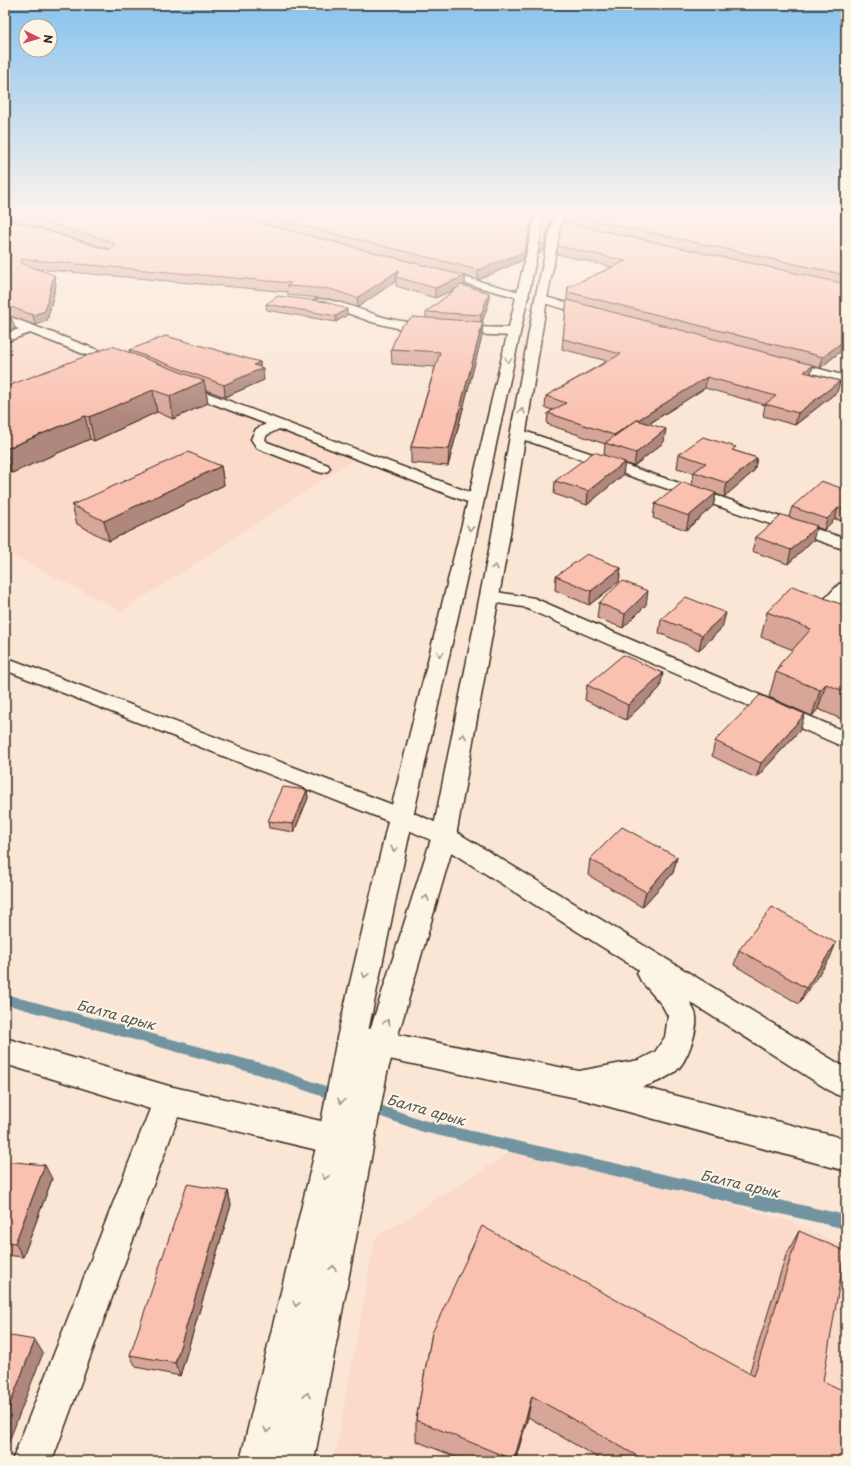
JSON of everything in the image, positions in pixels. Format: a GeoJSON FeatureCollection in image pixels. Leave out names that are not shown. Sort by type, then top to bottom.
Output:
{"type":"FeatureCollection","features":[{"type":"Feature","properties":{"kind":"main road"},"geometry":{"type":"LineString","coordinates":[[468,281],[523,296]]}},
{"type":"Feature","properties":{"kind":"main road"},"geometry":{"type":"LineString","coordinates":[[294,1461],[347,1138],[363,1055],[401,816],[476,500],[526,281]]}},
{"type":"Feature","properties":{"kind":"main road"},"geometry":{"type":"LineString","coordinates":[[363,1055],[413,942],[444,836],[490,597],[545,281]]}},
{"type":"Feature","properties":{"kind":"main road"},"geometry":{"type":"LineString","coordinates":[[541,299],[610,317]]}},
{"type":"Feature","properties":{"kind":"main road"},"geometry":{"type":"LineString","coordinates":[[307,301],[330,303],[376,319],[400,325],[446,330],[514,332]]}},
{"type":"Feature","properties":{"kind":"main road"},"geometry":{"type":"LineString","coordinates":[[5,319],[132,368]]}},
{"type":"Feature","properties":{"kind":"main road"},"geometry":{"type":"LineString","coordinates":[[5,338],[30,329]]}},
{"type":"Feature","properties":{"kind":"main road"},"geometry":{"type":"LineString","coordinates":[[770,360],[846,380]]}},
{"type":"Feature","properties":{"kind":"main road"},"geometry":{"type":"LineString","coordinates":[[169,382],[476,500]]}},
{"type":"Feature","properties":{"kind":"main road"},"geometry":{"type":"LineString","coordinates":[[278,424],[261,432],[258,439],[262,445],[322,468]]}},
{"type":"Feature","properties":{"kind":"main road"},"geometry":{"type":"LineString","coordinates":[[518,433],[846,545]]}},
{"type":"Feature","properties":{"kind":"main road"},"geometry":{"type":"LineString","coordinates":[[818,616],[846,588]]}},
{"type":"Feature","properties":{"kind":"main road"},"geometry":{"type":"LineString","coordinates":[[490,597],[527,602],[846,741]]}},
{"type":"Feature","properties":{"kind":"main road"},"geometry":{"type":"LineString","coordinates":[[5,663],[401,816],[444,836],[846,1084]]}},
{"type":"Feature","properties":{"kind":"main road"},"geometry":{"type":"LineString","coordinates":[[576,1084],[643,1073],[666,1061],[679,1040],[682,1016],[673,997],[634,954]]}},
{"type":"Feature","properties":{"kind":"main road"},"geometry":{"type":"LineString","coordinates":[[5,1051],[169,1100],[347,1138]]}},
{"type":"Feature","properties":{"kind":"main road"},"geometry":{"type":"LineString","coordinates":[[363,1055],[576,1084],[846,1155]]}},
{"type":"Feature","properties":{"kind":"main road"},"geometry":{"type":"LineString","coordinates":[[32,1461],[169,1100]]}},
{"type":"Feature","properties":{"kind":"main road"},"geometry":{"type":"LineString","coordinates":[[260,1461],[347,1138]]}},
{"type":"Feature","properties":{"kind":"shaded area"},"geometry":{"type":"Polygon","coordinates":[[[26,333],[355,459],[122,611],[5,552],[5,340],[26,333]]]}},
{"type":"Feature","properties":{"kind":"shaded area"},"geometry":{"type":"Polygon","coordinates":[[[519,1147],[790,1221],[846,1247],[846,1461],[334,1461],[375,1238],[519,1147]]]}},
{"type":"Feature","properties":{"kind":"building"},"geometry":{"type":"Polygon","coordinates":[[[5,281],[52,281],[45,311],[33,315],[5,305],[5,281]]]}},
{"type":"Feature","properties":{"kind":"building"},"geometry":{"type":"Polygon","coordinates":[[[273,281],[382,281],[357,298],[330,289],[287,286],[291,283],[273,281]]]}},
{"type":"Feature","properties":{"kind":"building"},"geometry":{"type":"Polygon","coordinates":[[[412,281],[451,281],[435,288],[412,281]]]}},
{"type":"Feature","properties":{"kind":"building"},"geometry":{"type":"Polygon","coordinates":[[[580,281],[834,281],[846,284],[846,339],[823,357],[568,292],[568,287],[580,281]]]}},
{"type":"Feature","properties":{"kind":"building"},"geometry":{"type":"Polygon","coordinates":[[[461,285],[489,293],[481,315],[426,312],[461,285]]]}},
{"type":"Feature","properties":{"kind":"building"},"geometry":{"type":"Polygon","coordinates":[[[278,296],[327,302],[347,309],[336,316],[266,304],[278,296]]]}},
{"type":"Feature","properties":{"kind":"building"},"geometry":{"type":"Polygon","coordinates":[[[567,300],[813,365],[804,372],[840,381],[798,413],[765,404],[776,396],[707,377],[614,435],[548,413],[566,403],[546,396],[621,354],[563,339],[567,300]]]}},
{"type":"Feature","properties":{"kind":"building"},"geometry":{"type":"Polygon","coordinates":[[[5,316],[12,319],[5,322],[5,316]]]}},
{"type":"Feature","properties":{"kind":"building"},"geometry":{"type":"Polygon","coordinates":[[[413,317],[483,322],[449,449],[411,447],[440,352],[391,349],[400,327],[413,317]]]}},
{"type":"Feature","properties":{"kind":"building"},"geometry":{"type":"Polygon","coordinates":[[[166,336],[260,362],[254,365],[263,368],[224,385],[129,350],[166,336]]]}},
{"type":"Feature","properties":{"kind":"building"},"geometry":{"type":"Polygon","coordinates":[[[112,346],[204,381],[170,396],[153,390],[89,417],[85,416],[5,449],[5,387],[112,346]]]}},
{"type":"Feature","properties":{"kind":"building"},"geometry":{"type":"Polygon","coordinates":[[[637,420],[666,429],[636,453],[605,443],[637,420]]]}},
{"type":"Feature","properties":{"kind":"building"},"geometry":{"type":"Polygon","coordinates":[[[703,437],[736,447],[732,450],[757,458],[727,483],[694,472],[706,463],[679,454],[703,437]]]}},
{"type":"Feature","properties":{"kind":"building"},"geometry":{"type":"Polygon","coordinates":[[[188,452],[221,466],[104,521],[72,505],[188,452]]]}},
{"type":"Feature","properties":{"kind":"building"},"geometry":{"type":"Polygon","coordinates":[[[594,452],[625,462],[588,491],[555,481],[594,452]]]}},
{"type":"Feature","properties":{"kind":"building"},"geometry":{"type":"Polygon","coordinates":[[[821,481],[844,489],[846,487],[846,510],[838,508],[827,519],[792,507],[821,481]]]}},
{"type":"Feature","properties":{"kind":"building"},"geometry":{"type":"Polygon","coordinates":[[[683,482],[716,493],[689,516],[655,504],[683,482]]]}},
{"type":"Feature","properties":{"kind":"building"},"geometry":{"type":"Polygon","coordinates":[[[782,515],[817,526],[791,550],[756,537],[782,515]]]}},
{"type":"Feature","properties":{"kind":"building"},"geometry":{"type":"Polygon","coordinates":[[[587,554],[621,568],[591,591],[556,576],[587,554]]]}},
{"type":"Feature","properties":{"kind":"building"},"geometry":{"type":"Polygon","coordinates":[[[622,581],[648,591],[625,614],[599,603],[622,581]]]}},
{"type":"Feature","properties":{"kind":"building"},"geometry":{"type":"Polygon","coordinates":[[[792,586],[846,606],[846,692],[826,684],[820,690],[776,672],[782,666],[779,665],[811,629],[767,612],[792,586]]]}},
{"type":"Feature","properties":{"kind":"building"},"geometry":{"type":"Polygon","coordinates":[[[686,597],[726,613],[702,635],[661,619],[686,597]]]}},
{"type":"Feature","properties":{"kind":"building"},"geometry":{"type":"Polygon","coordinates":[[[623,655],[663,673],[628,705],[587,685],[623,655]]]}},
{"type":"Feature","properties":{"kind":"building"},"geometry":{"type":"Polygon","coordinates":[[[760,695],[805,714],[761,763],[715,741],[760,695]]]}},
{"type":"Feature","properties":{"kind":"building"},"geometry":{"type":"Polygon","coordinates":[[[283,787],[307,790],[293,824],[268,821],[283,787]]]}},
{"type":"Feature","properties":{"kind":"building"},"geometry":{"type":"Polygon","coordinates":[[[622,827],[677,857],[646,892],[590,859],[622,827]]]}},
{"type":"Feature","properties":{"kind":"building"},"geometry":{"type":"Polygon","coordinates":[[[772,907],[836,943],[806,988],[739,950],[772,907]]]}},
{"type":"Feature","properties":{"kind":"building"},"geometry":{"type":"Polygon","coordinates":[[[5,1161],[45,1165],[15,1243],[5,1242],[5,1161]]]}},
{"type":"Feature","properties":{"kind":"building"},"geometry":{"type":"Polygon","coordinates":[[[187,1184],[228,1191],[175,1363],[130,1355],[187,1184]]]}},
{"type":"Feature","properties":{"kind":"building"},"geometry":{"type":"Polygon","coordinates":[[[482,1226],[754,1376],[799,1231],[845,1251],[823,1381],[846,1392],[846,1461],[646,1461],[532,1396],[514,1460],[416,1420],[432,1333],[482,1226]]]}},
{"type":"Feature","properties":{"kind":"building"},"geometry":{"type":"Polygon","coordinates":[[[5,1335],[35,1340],[5,1417],[5,1335]]]}},
{"type":"Feature","properties":{"kind":"waterway","name":"Балта арык"},"geometry":{"type":"LineString","coordinates":[[5,999],[264,1070],[338,1096]]}},
{"type":"Feature","properties":{"kind":"waterway","name":"Балта арык"},"geometry":{"type":"LineString","coordinates":[[369,1107],[423,1126],[846,1222]]}}]}
